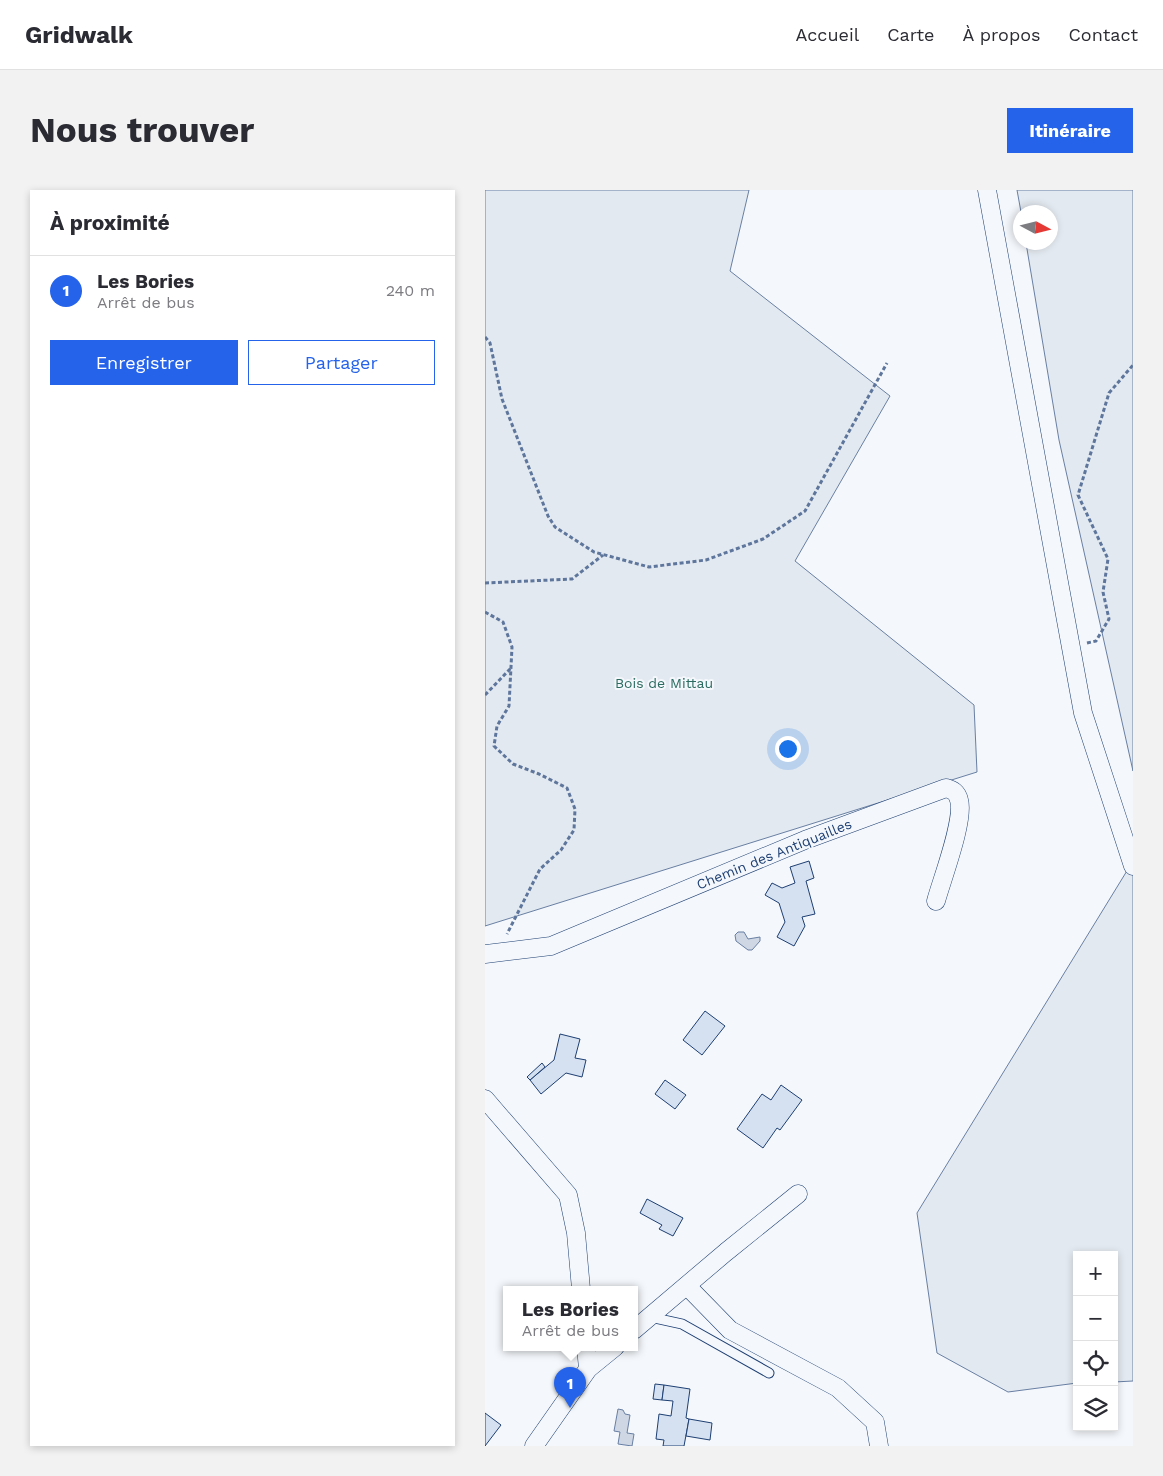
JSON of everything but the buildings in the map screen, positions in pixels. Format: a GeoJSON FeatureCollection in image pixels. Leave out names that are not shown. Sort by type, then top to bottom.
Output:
{"type":"FeatureCollection","features":[{"type":"Feature","properties":{"kind":"street"},"geometry":{"type":"LineString","coordinates":[[987,190],[1083,713],[1133,866]]}},
{"type":"Feature","properties":{"kind":"street","name":"Chemin des Antiquailles"},"geometry":{"type":"LineString","coordinates":[[491,953],[551,946],[805,840],[945,788],[953,790],[960,802],[958,826],[936,901]]}},
{"type":"Feature","properties":{"kind":"street"},"geometry":{"type":"LineString","coordinates":[[485,1099],[568,1195],[576,1234],[581,1286]]}},
{"type":"Feature","properties":{"kind":"street"},"geometry":{"type":"LineString","coordinates":[[638,1327],[799,1194]]}},
{"type":"Feature","properties":{"kind":"street"},"geometry":{"type":"LineString","coordinates":[[687,1286],[730,1330],[838,1388],[875,1422],[879,1446]]}},
{"type":"Feature","properties":{"kind":"street"},"geometry":{"type":"LineString","coordinates":[[587,1351],[589,1369]]}},
{"type":"Feature","properties":{"kind":"street"},"geometry":{"type":"LineString","coordinates":[[534,1446],[589,1369],[610,1351]]}},
{"type":"Feature","properties":{"kind":"lane"},"geometry":{"type":"LineString","coordinates":[[650,1317],[682,1324],[769,1373]]}},
{"type":"Feature","properties":{"kind":"path"},"geometry":{"type":"LineString","coordinates":[[485,337],[490,343],[502,398],[548,516],[555,527],[594,552],[649,568],[706,560],[763,539],[805,511],[887,363]]}},
{"type":"Feature","properties":{"kind":"path"},"geometry":{"type":"LineString","coordinates":[[1071,647],[1096,641],[1109,620],[1103,592],[1108,559],[1078,495],[1109,393],[1133,364]]}},
{"type":"Feature","properties":{"kind":"path"},"geometry":{"type":"LineString","coordinates":[[485,583],[572,579],[604,555]]}},
{"type":"Feature","properties":{"kind":"path"},"geometry":{"type":"LineString","coordinates":[[485,612],[503,622],[512,647],[509,706],[497,726],[495,746],[513,764],[567,788],[575,810],[574,830],[561,850],[540,868],[491,953]]}},
{"type":"Feature","properties":{"kind":"path"},"geometry":{"type":"LineString","coordinates":[[485,695],[512,667]]}},
{"type":"Feature","properties":{"kind":"green space","name":"Bois de Mittau"},"geometry":{"type":"Polygon","coordinates":[[[485,190],[749,190],[730,271],[890,396],[795,561],[974,705],[977,772],[485,926],[485,190]]]}},
{"type":"Feature","properties":{"kind":"green space"},"geometry":{"type":"Polygon","coordinates":[[[1017,190],[1133,190],[1133,771],[1059,440],[1027,250],[1058,250],[1058,205],[1020,205],[1017,190]]]}},
{"type":"Feature","properties":{"kind":"green space"},"geometry":{"type":"Polygon","coordinates":[[[1133,861],[1133,1381],[1118,1382],[1118,1251],[1073,1251],[1073,1384],[1008,1392],[937,1353],[917,1213],[1133,861]]]}},
{"type":"Feature","properties":{"kind":"shaded area"},"geometry":{"type":"Polygon","coordinates":[[[738,932],[744,932],[748,939],[760,937],[760,941],[752,950],[748,950],[736,941],[735,935],[738,932]]]}},
{"type":"Feature","properties":{"kind":"shaded area"},"geometry":{"type":"Polygon","coordinates":[[[618,1409],[630,1415],[627,1433],[634,1434],[632,1446],[618,1444],[620,1432],[614,1431],[618,1409]]]}},
{"type":"Feature","properties":{"kind":"place","name":"Les Bories"},"geometry":{"type":"Point","coordinates":[570,1408]}}]}
